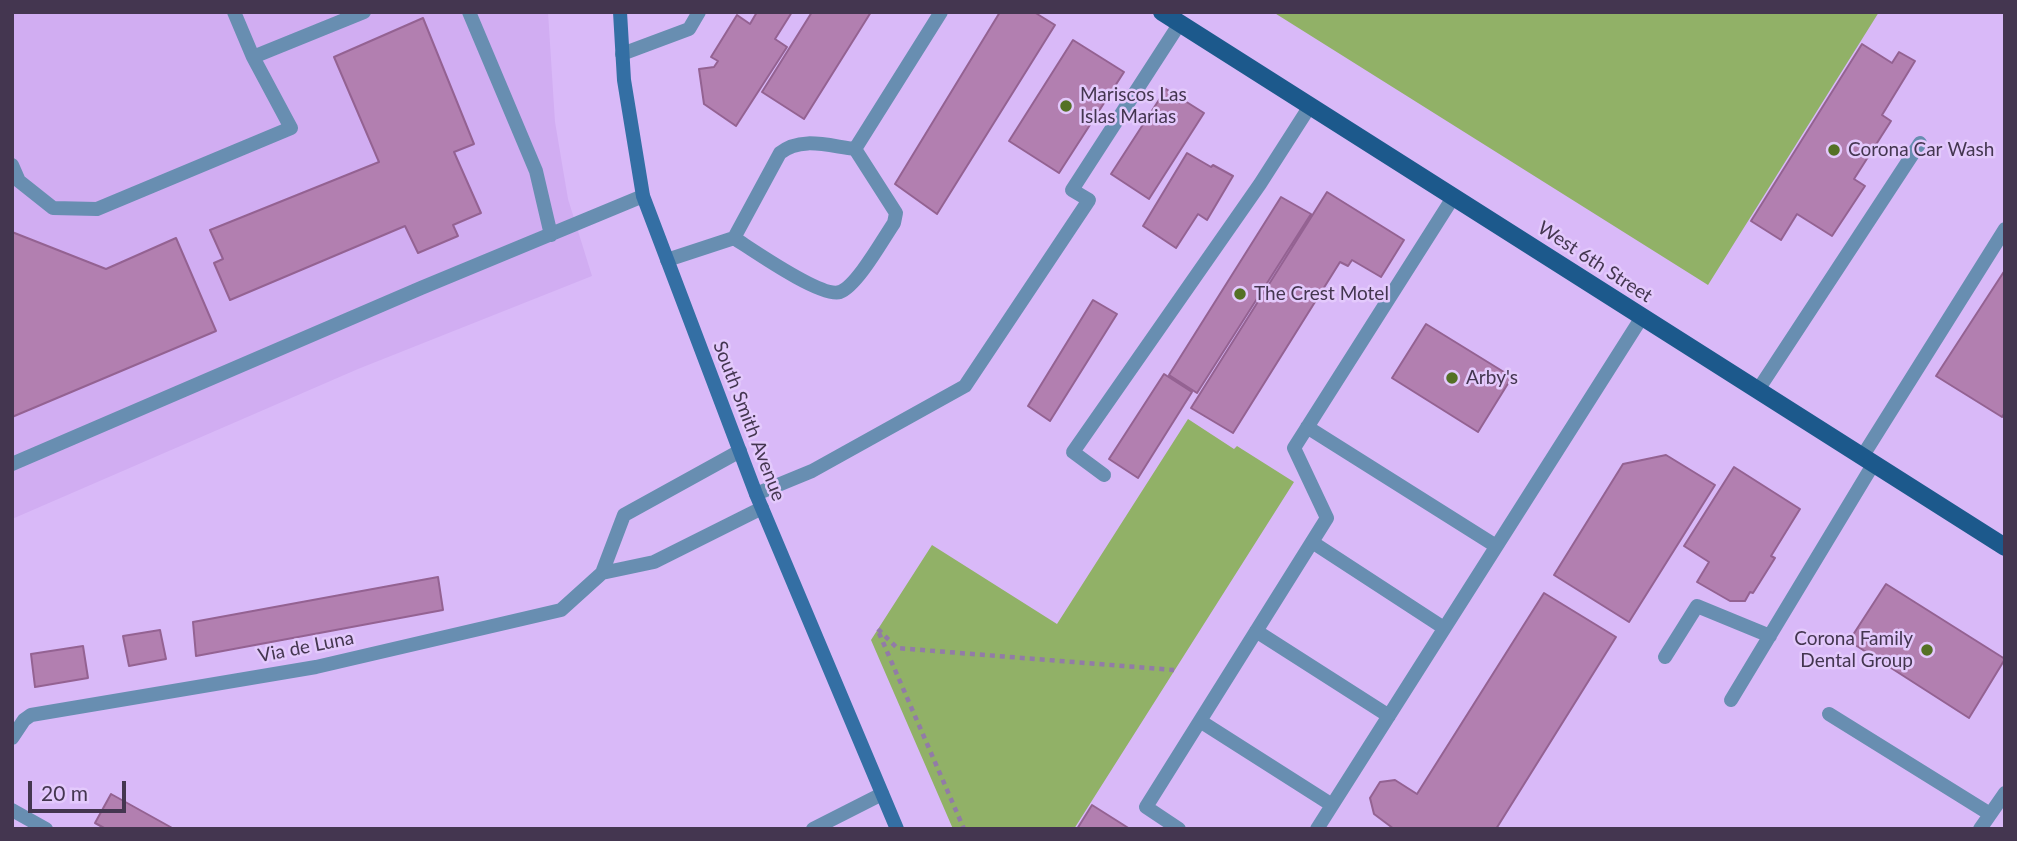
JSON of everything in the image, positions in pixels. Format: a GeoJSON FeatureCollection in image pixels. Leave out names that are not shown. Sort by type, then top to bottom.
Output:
{"type":"FeatureCollection","features":[{"type":"Feature","properties":{"kind":"main road","name":"South Smith Avenue"},"geometry":{"type":"LineString","coordinates":[[620,12],[624,80],[643,196],[756,494],[897,829]]}},
{"type":"Feature","properties":{"kind":"main road","name":"West 6th Street"},"geometry":{"type":"LineString","coordinates":[[1162,12],[2005,547]]}},
{"type":"Feature","properties":{"kind":"street"},"geometry":{"type":"LineString","coordinates":[[12,165],[19,181],[53,208],[97,209],[291,128],[253,57],[234,12]]}},
{"type":"Feature","properties":{"kind":"street"},"geometry":{"type":"LineString","coordinates":[[253,57],[334,19],[364,12]]}},
{"type":"Feature","properties":{"kind":"street"},"geometry":{"type":"LineString","coordinates":[[469,12],[536,172],[551,235]]}},
{"type":"Feature","properties":{"kind":"street"},"geometry":{"type":"LineString","coordinates":[[622,54],[689,30],[699,12]]}},
{"type":"Feature","properties":{"kind":"street"},"geometry":{"type":"LineString","coordinates":[[855,149],[942,12]]}},
{"type":"Feature","properties":{"kind":"street"},"geometry":{"type":"LineString","coordinates":[[756,494],[812,471],[965,386],[1089,200],[1072,190],[1180,23]]}},
{"type":"Feature","properties":{"kind":"street"},"geometry":{"type":"LineString","coordinates":[[1104,474],[1073,452],[1260,184],[1310,106]]}},
{"type":"Feature","properties":{"kind":"street"},"geometry":{"type":"LineString","coordinates":[[667,260],[734,238],[780,153],[790,145],[800,142],[855,149]]}},
{"type":"Feature","properties":{"kind":"street"},"geometry":{"type":"LineString","coordinates":[[1758,390],[1920,143]]}},
{"type":"Feature","properties":{"kind":"street"},"geometry":{"type":"LineString","coordinates":[[734,238],[827,292],[839,292],[852,284],[894,223],[896,213],[855,149]]}},
{"type":"Feature","properties":{"kind":"street"},"geometry":{"type":"LineString","coordinates":[[12,464],[421,288],[643,196]]}},
{"type":"Feature","properties":{"kind":"street"},"geometry":{"type":"LineString","coordinates":[[1179,829],[1146,807],[1327,518],[1294,448],[1454,196]]}},
{"type":"Feature","properties":{"kind":"street"},"geometry":{"type":"LineString","coordinates":[[1731,700],[1770,636],[1868,460],[2005,229]]}},
{"type":"Feature","properties":{"kind":"street"},"geometry":{"type":"LineString","coordinates":[[1317,829],[1642,317]]}},
{"type":"Feature","properties":{"kind":"street"},"geometry":{"type":"LineString","coordinates":[[1307,427],[1496,546]]}},
{"type":"Feature","properties":{"kind":"street","name":"Via de Luna"},"geometry":{"type":"LineString","coordinates":[[12,738],[24,720],[31,715],[316,667],[561,610],[602,573],[624,515],[740,451]]}},
{"type":"Feature","properties":{"kind":"street","name":"Via de Luna"},"geometry":{"type":"LineString","coordinates":[[602,573],[653,562],[762,508]]}},
{"type":"Feature","properties":{"kind":"street"},"geometry":{"type":"LineString","coordinates":[[1312,542],[1444,628]]}},
{"type":"Feature","properties":{"kind":"street"},"geometry":{"type":"LineString","coordinates":[[1665,657],[1697,606],[1770,636]]}},
{"type":"Feature","properties":{"kind":"street"},"geometry":{"type":"LineString","coordinates":[[1256,631],[1389,716]]}},
{"type":"Feature","properties":{"kind":"street"},"geometry":{"type":"LineString","coordinates":[[1829,714],[1990,814]]}},
{"type":"Feature","properties":{"kind":"street"},"geometry":{"type":"LineString","coordinates":[[1200,721],[1332,805]]}},
{"type":"Feature","properties":{"kind":"street"},"geometry":{"type":"LineString","coordinates":[[1980,829],[2005,793]]}},
{"type":"Feature","properties":{"kind":"street"},"geometry":{"type":"LineString","coordinates":[[813,829],[882,794]]}},
{"type":"Feature","properties":{"kind":"street"},"geometry":{"type":"LineString","coordinates":[[12,810],[46,829]]}},
{"type":"Feature","properties":{"kind":"path"},"geometry":{"type":"LineString","coordinates":[[964,829],[877,629],[897,648],[1174,670]]}},
{"type":"Feature","properties":{"kind":"shaded area"},"geometry":{"type":"Polygon","coordinates":[[[12,12],[548,12],[555,122],[568,199],[592,276],[358,369],[12,519],[12,12]]]}},
{"type":"Feature","properties":{"kind":"green space"},"geometry":{"type":"Polygon","coordinates":[[[1273,12],[1879,12],[1708,285],[1273,12]]]}},
{"type":"Feature","properties":{"kind":"green space"},"geometry":{"type":"Polygon","coordinates":[[[1188,419],[1234,449],[1237,446],[1294,482],[1074,829],[953,829],[871,640],[932,545],[1057,624],[1188,419]]]}},
{"type":"Feature","properties":{"kind":"building"},"geometry":{"type":"Polygon","coordinates":[[[757,12],[792,12],[775,39],[787,47],[736,126],[704,104],[699,69],[714,67],[718,61],[711,57],[737,15],[750,24],[757,12]]]}},
{"type":"Feature","properties":{"kind":"building"},"geometry":{"type":"Polygon","coordinates":[[[812,12],[871,12],[804,119],[762,92],[812,12]]]}},
{"type":"Feature","properties":{"kind":"building"},"geometry":{"type":"Polygon","coordinates":[[[1000,12],[1034,12],[1055,25],[937,214],[895,184],[1000,12]]]}},
{"type":"Feature","properties":{"kind":"building"},"geometry":{"type":"Polygon","coordinates":[[[423,18],[474,144],[454,152],[481,213],[453,225],[458,236],[418,253],[405,226],[230,300],[214,263],[223,259],[210,230],[379,162],[334,57],[423,18]]]}},
{"type":"Feature","properties":{"kind":"building","name":"Mariscos Las Islas Marias"},"geometry":{"type":"Polygon","coordinates":[[[1073,40],[1124,72],[1059,173],[1009,141],[1073,40]]]}},
{"type":"Feature","properties":{"kind":"building","name":"Corona Car Wash"},"geometry":{"type":"Polygon","coordinates":[[[1862,44],[1892,63],[1899,52],[1915,61],[1882,115],[1891,121],[1854,179],[1865,186],[1832,236],[1797,214],[1781,240],[1751,221],[1862,44]]]}},
{"type":"Feature","properties":{"kind":"building"},"geometry":{"type":"Polygon","coordinates":[[[1166,89],[1204,113],[1149,199],[1111,174],[1166,89]]]}},
{"type":"Feature","properties":{"kind":"building"},"geometry":{"type":"Polygon","coordinates":[[[1187,153],[1233,176],[1207,220],[1198,214],[1176,248],[1143,226],[1187,153]]]}},
{"type":"Feature","properties":{"kind":"building"},"geometry":{"type":"Polygon","coordinates":[[[1327,192],[1404,240],[1381,277],[1352,260],[1348,266],[1340,262],[1233,433],[1191,408],[1327,192]]]}},
{"type":"Feature","properties":{"kind":"building","name":"The Crest Motel"},"geometry":{"type":"Polygon","coordinates":[[[1281,197],[1311,214],[1197,393],[1169,375],[1281,197]]]}},
{"type":"Feature","properties":{"kind":"building"},"geometry":{"type":"Polygon","coordinates":[[[12,232],[106,269],[176,238],[216,331],[12,417],[12,232]]]}},
{"type":"Feature","properties":{"kind":"building"},"geometry":{"type":"Polygon","coordinates":[[[2005,270],[2005,412],[2002,417],[1936,376],[2005,270]]]}},
{"type":"Feature","properties":{"kind":"building"},"geometry":{"type":"Polygon","coordinates":[[[1093,300],[1117,314],[1050,421],[1028,406],[1093,300]]]}},
{"type":"Feature","properties":{"kind":"building","name":"Arby's"},"geometry":{"type":"Polygon","coordinates":[[[1426,324],[1512,377],[1478,432],[1392,378],[1426,324]]]}},
{"type":"Feature","properties":{"kind":"building"},"geometry":{"type":"Polygon","coordinates":[[[1164,374],[1192,392],[1138,478],[1109,459],[1164,374]]]}},
{"type":"Feature","properties":{"kind":"building"},"geometry":{"type":"Polygon","coordinates":[[[1666,455],[1715,485],[1629,622],[1554,575],[1623,464],[1666,455]]]}},
{"type":"Feature","properties":{"kind":"building"},"geometry":{"type":"Polygon","coordinates":[[[1734,467],[1800,509],[1771,556],[1775,558],[1745,601],[1730,601],[1697,582],[1709,562],[1684,546],[1734,467]]]}},
{"type":"Feature","properties":{"kind":"building"},"geometry":{"type":"Polygon","coordinates":[[[438,577],[443,610],[196,656],[193,622],[438,577]]]}},
{"type":"Feature","properties":{"kind":"building","name":"Corona Family Dental Group"},"geometry":{"type":"Polygon","coordinates":[[[1886,584],[2005,659],[1969,718],[1849,641],[1886,584]]]}},
{"type":"Feature","properties":{"kind":"building"},"geometry":{"type":"Polygon","coordinates":[[[1544,593],[1616,637],[1496,829],[1394,829],[1374,814],[1370,798],[1380,782],[1395,780],[1417,794],[1544,593]]]}},
{"type":"Feature","properties":{"kind":"building"},"geometry":{"type":"Polygon","coordinates":[[[160,630],[166,659],[129,666],[123,636],[160,630]]]}},
{"type":"Feature","properties":{"kind":"building"},"geometry":{"type":"Polygon","coordinates":[[[83,646],[88,678],[35,687],[31,654],[83,646]]]}},
{"type":"Feature","properties":{"kind":"building"},"geometry":{"type":"Polygon","coordinates":[[[111,794],[174,829],[106,829],[95,823],[111,794]]]}},
{"type":"Feature","properties":{"kind":"building"},"geometry":{"type":"Polygon","coordinates":[[[1092,805],[1130,829],[1077,829],[1092,805]]]}},
{"type":"Feature","properties":{"kind":"place","name":"Mariscos Las Islas Marias"},"geometry":{"type":"Point","coordinates":[1066,106]}},
{"type":"Feature","properties":{"kind":"place","name":"Corona Car Wash"},"geometry":{"type":"Point","coordinates":[1834,150]}},
{"type":"Feature","properties":{"kind":"place","name":"The Crest Motel"},"geometry":{"type":"Point","coordinates":[1240,294]}},
{"type":"Feature","properties":{"kind":"place","name":"Arby's"},"geometry":{"type":"Point","coordinates":[1452,378]}},
{"type":"Feature","properties":{"kind":"place","name":"Corona Family Dental Group"},"geometry":{"type":"Point","coordinates":[1927,650]}}]}
